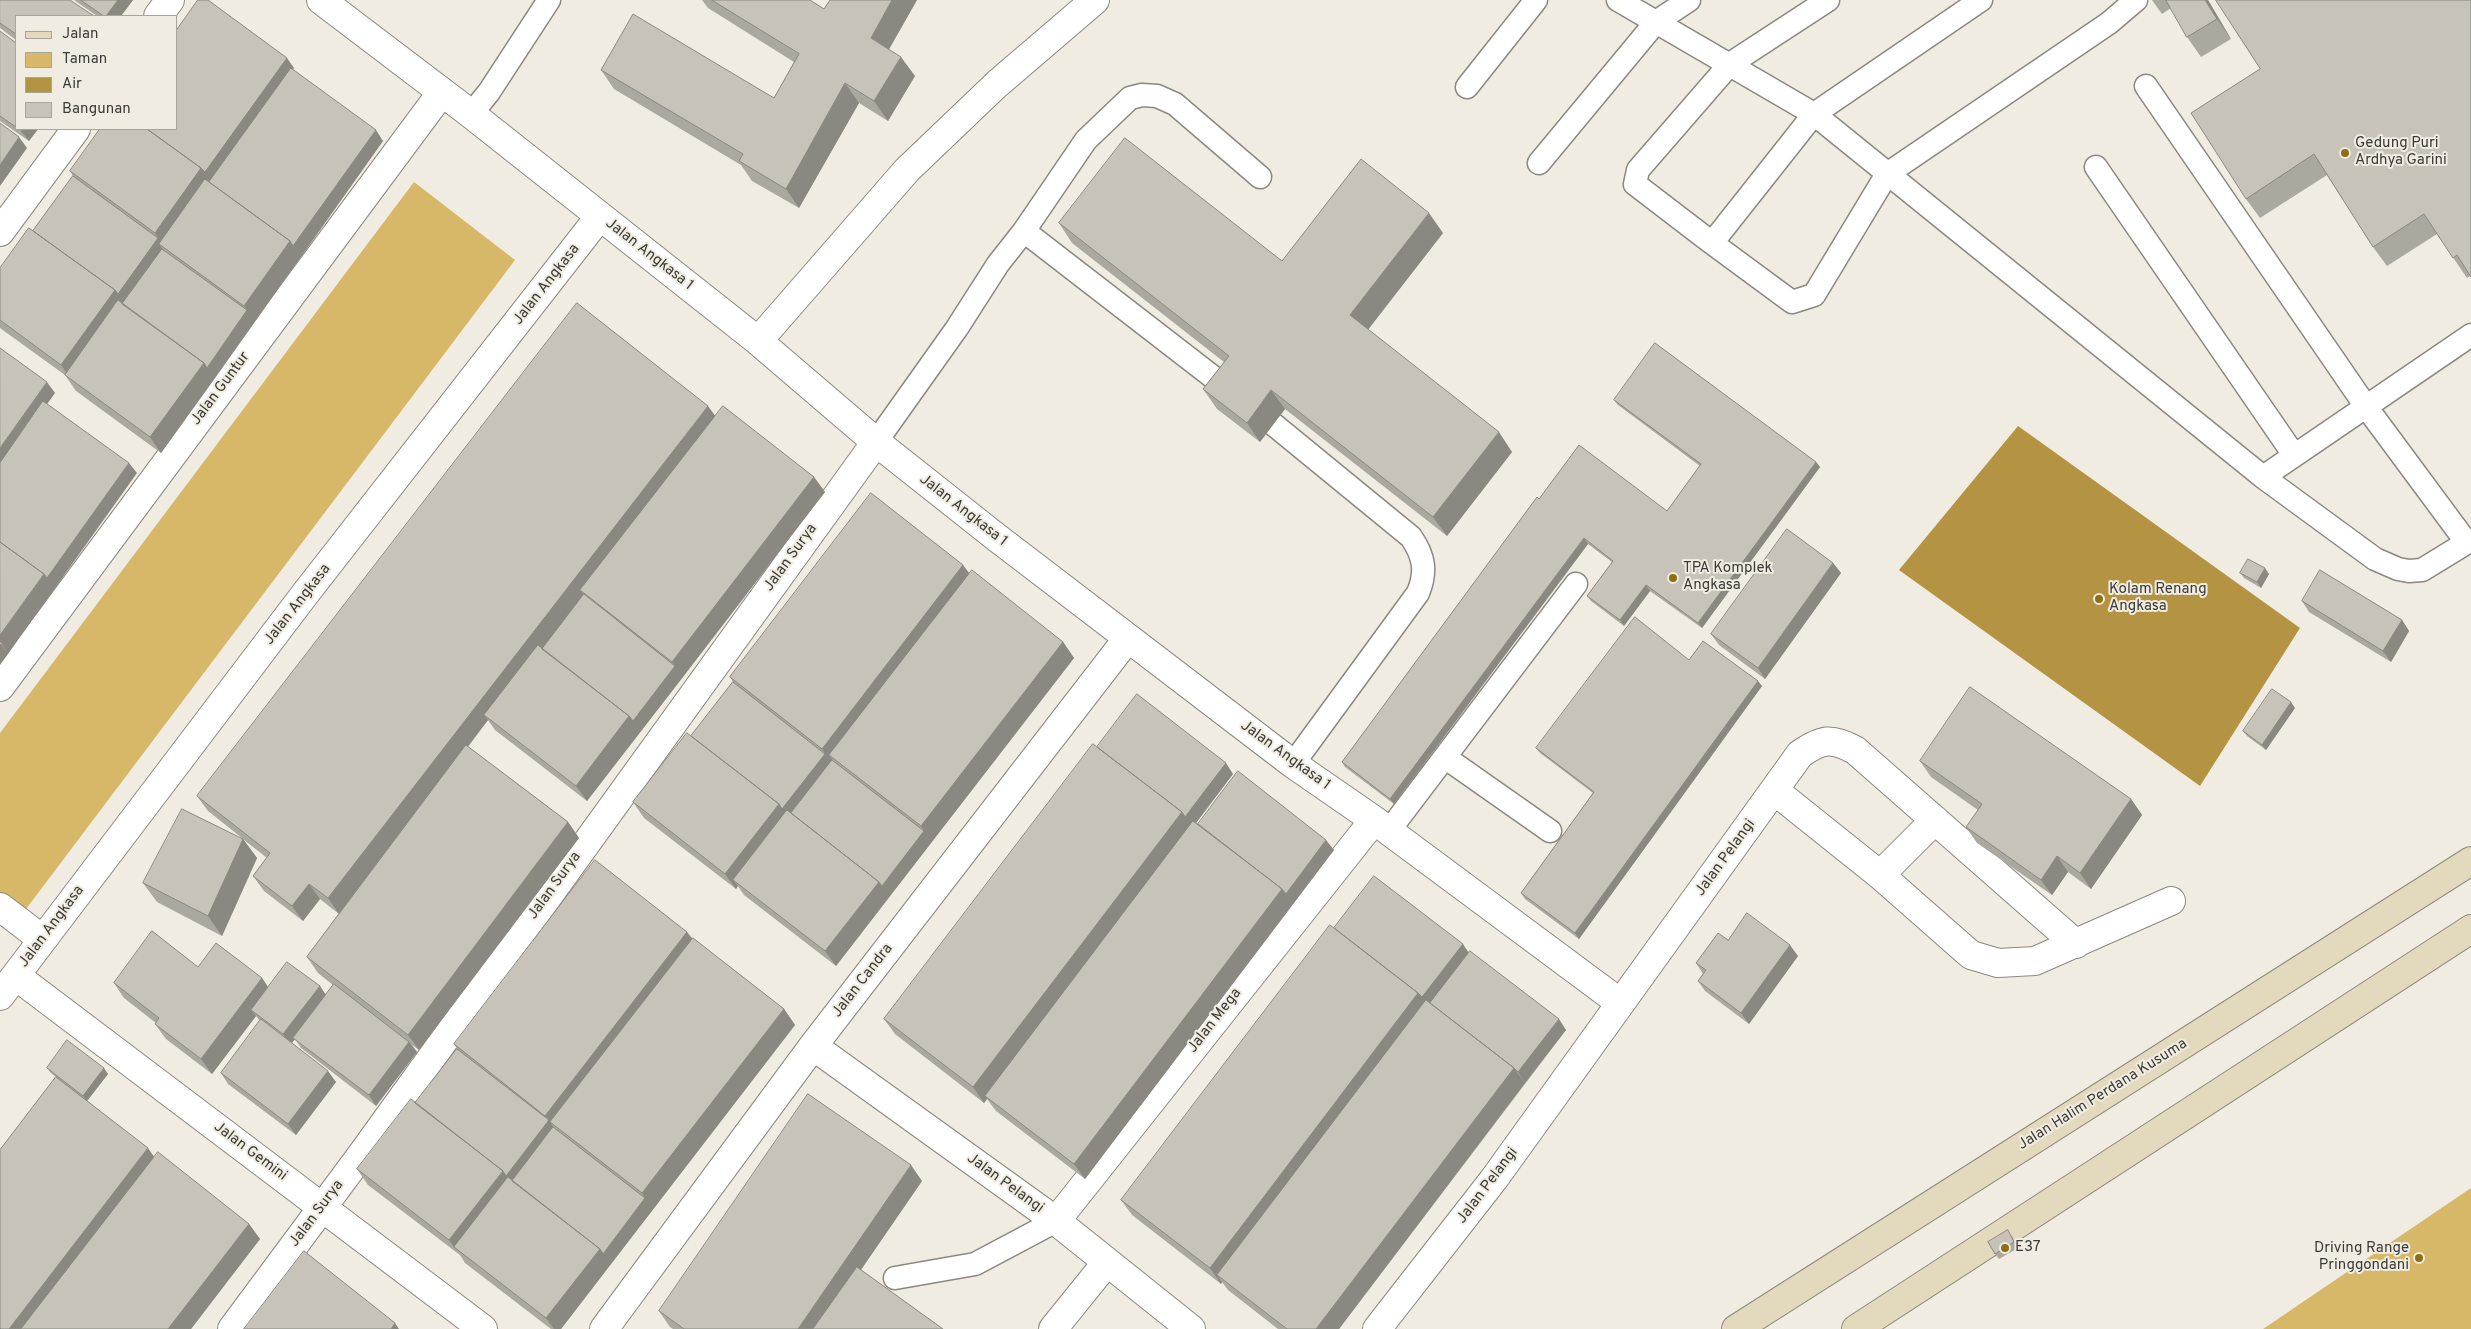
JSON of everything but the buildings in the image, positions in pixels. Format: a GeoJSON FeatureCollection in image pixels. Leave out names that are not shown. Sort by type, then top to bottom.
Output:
{"type":"FeatureCollection","features":[{"type":"Feature","properties":{"kind":"street"},"geometry":{"type":"LineString","coordinates":[[159,15],[170,0]]}},
{"type":"Feature","properties":{"kind":"street","name":"Jalan Angkasa 1"},"geometry":{"type":"LineString","coordinates":[[321,0],[471,114],[758,341],[876,442],[1128,638],[1294,764],[1619,1002]]}},
{"type":"Feature","properties":{"kind":"street"},"geometry":{"type":"LineString","coordinates":[[758,341],[907,170],[997,84],[1095,0]]}},
{"type":"Feature","properties":{"kind":"street","name":"Jalan Guntur"},"geometry":{"type":"LineString","coordinates":[[0,687],[442,92]]}},
{"type":"Feature","properties":{"kind":"street"},"geometry":{"type":"LineString","coordinates":[[0,232],[75,130]]}},
{"type":"Feature","properties":{"kind":"street","name":"Jalan Angkasa"},"geometry":{"type":"LineString","coordinates":[[8,986],[305,594],[600,216]]}},
{"type":"Feature","properties":{"kind":"street","name":"Jalan Surya"},"geometry":{"type":"LineString","coordinates":[[232,1329],[876,442]]}},
{"type":"Feature","properties":{"kind":"street","name":"Jalan Candra"},"geometry":{"type":"LineString","coordinates":[[604,1329],[813,1046],[1128,638]]}},
{"type":"Feature","properties":{"kind":"street","name":"Jalan Pelangi"},"geometry":{"type":"LineString","coordinates":[[1377,1329],[1494,1179],[1619,1002],[1775,791],[1800,754],[1824,740],[1840,742],[1855,750],[2076,944]]}},
{"type":"Feature","properties":{"kind":"street"},"geometry":{"type":"LineString","coordinates":[[1775,791],[1880,876],[1971,955],[1998,963],[2015,964],[2035,961],[2170,901]]}},
{"type":"Feature","properties":{"kind":"street"},"geometry":{"type":"LineString","coordinates":[[1880,876],[1935,820]]}},
{"type":"Feature","properties":{"kind":"street","name":"Jalan Mega"},"geometry":{"type":"LineString","coordinates":[[1056,1221],[1381,826]]}},
{"type":"Feature","properties":{"kind":"street","name":"Jalan Halim Perdana Kusuma"},"geometry":{"type":"LineString","coordinates":[[1736,1329],[2471,861]]}},
{"type":"Feature","properties":{"kind":"street"},"geometry":{"type":"LineString","coordinates":[[0,907],[42,939]]}},
{"type":"Feature","properties":{"kind":"street"},"geometry":{"type":"LineString","coordinates":[[1856,1329],[2471,928]]}},
{"type":"Feature","properties":{"kind":"street","name":"Jalan Gemini"},"geometry":{"type":"LineString","coordinates":[[8,986],[323,1206],[483,1329]]}},
{"type":"Feature","properties":{"kind":"street","name":"Jalan Pelangi"},"geometry":{"type":"LineString","coordinates":[[813,1046],[1056,1221],[1191,1329]]}},
{"type":"Feature","properties":{"kind":"street"},"geometry":{"type":"LineString","coordinates":[[1053,1329],[1107,1262]]}},
{"type":"Feature","properties":{"kind":"lane"},"geometry":{"type":"LineString","coordinates":[[471,114],[490,92],[549,0]]}},
{"type":"Feature","properties":{"kind":"lane"},"geometry":{"type":"LineString","coordinates":[[1467,87],[1536,0]]}},
{"type":"Feature","properties":{"kind":"lane"},"geometry":{"type":"LineString","coordinates":[[1618,0],[1814,114],[2263,477],[2386,566],[2409,571],[2422,570],[2469,542],[2367,408],[2146,86]]}},
{"type":"Feature","properties":{"kind":"lane"},"geometry":{"type":"LineString","coordinates":[[1539,164],[1656,22],[1690,0]]}},
{"type":"Feature","properties":{"kind":"lane"},"geometry":{"type":"LineString","coordinates":[[1828,0],[1730,64],[1638,170],[1635,184],[1792,302],[1814,295],[1887,174],[2109,23],[2136,0]]}},
{"type":"Feature","properties":{"kind":"lane"},"geometry":{"type":"LineString","coordinates":[[1712,243],[1814,114],[1981,0]]}},
{"type":"Feature","properties":{"kind":"lane"},"geometry":{"type":"LineString","coordinates":[[876,442],[1086,140],[1130,98],[1142,95],[1157,96],[1175,104],[1260,177]]}},
{"type":"Feature","properties":{"kind":"lane"},"geometry":{"type":"LineString","coordinates":[[2096,167],[2294,455]]}},
{"type":"Feature","properties":{"kind":"lane"},"geometry":{"type":"LineString","coordinates":[[1024,231],[1231,391]]}},
{"type":"Feature","properties":{"kind":"lane"},"geometry":{"type":"LineString","coordinates":[[2263,477],[2367,408],[2471,335]]}},
{"type":"Feature","properties":{"kind":"lane"},"geometry":{"type":"LineString","coordinates":[[1274,424],[1411,537],[1420,551],[1424,567],[1423,582],[1418,593],[1294,764]]}},
{"type":"Feature","properties":{"kind":"lane"},"geometry":{"type":"LineString","coordinates":[[1381,826],[1446,758],[1576,584]]}},
{"type":"Feature","properties":{"kind":"lane"},"geometry":{"type":"LineString","coordinates":[[1446,758],[1550,831]]}},
{"type":"Feature","properties":{"kind":"lane"},"geometry":{"type":"LineString","coordinates":[[895,1278],[975,1264],[1056,1221]]}},
{"type":"Feature","properties":{"kind":"green space"},"geometry":{"type":"Polygon","coordinates":[[[414,182],[515,260],[23,913],[0,895],[0,733],[414,182]]]}},
{"type":"Feature","properties":{"kind":"green space","name":"Driving Range Pringgondani"},"geometry":{"type":"Polygon","coordinates":[[[2471,1188],[2471,1329],[2263,1329],[2471,1188]]]}},
{"type":"Feature","properties":{"kind":"water","name":"Kolam Renang Angkasa"},"geometry":{"type":"Polygon","coordinates":[[[2018,426],[2300,628],[2200,786],[1899,570],[2018,426]]]}},
{"type":"Feature","properties":{"kind":"place","name":"Gedung Puri Ardhya Garini"},"geometry":{"type":"Point","coordinates":[2345,153]}},
{"type":"Feature","properties":{"kind":"place","name":"TPA Komplek Angkasa"},"geometry":{"type":"Point","coordinates":[1673,578]}},
{"type":"Feature","properties":{"kind":"place","name":"Kolam Renang Angkasa"},"geometry":{"type":"Point","coordinates":[2099,599]}},
{"type":"Feature","properties":{"kind":"place","name":"E37"},"geometry":{"type":"Point","coordinates":[2005,1248]}},
{"type":"Feature","properties":{"kind":"place","name":"Driving Range Pringgondani"},"geometry":{"type":"Point","coordinates":[2419,1258]}}]}
